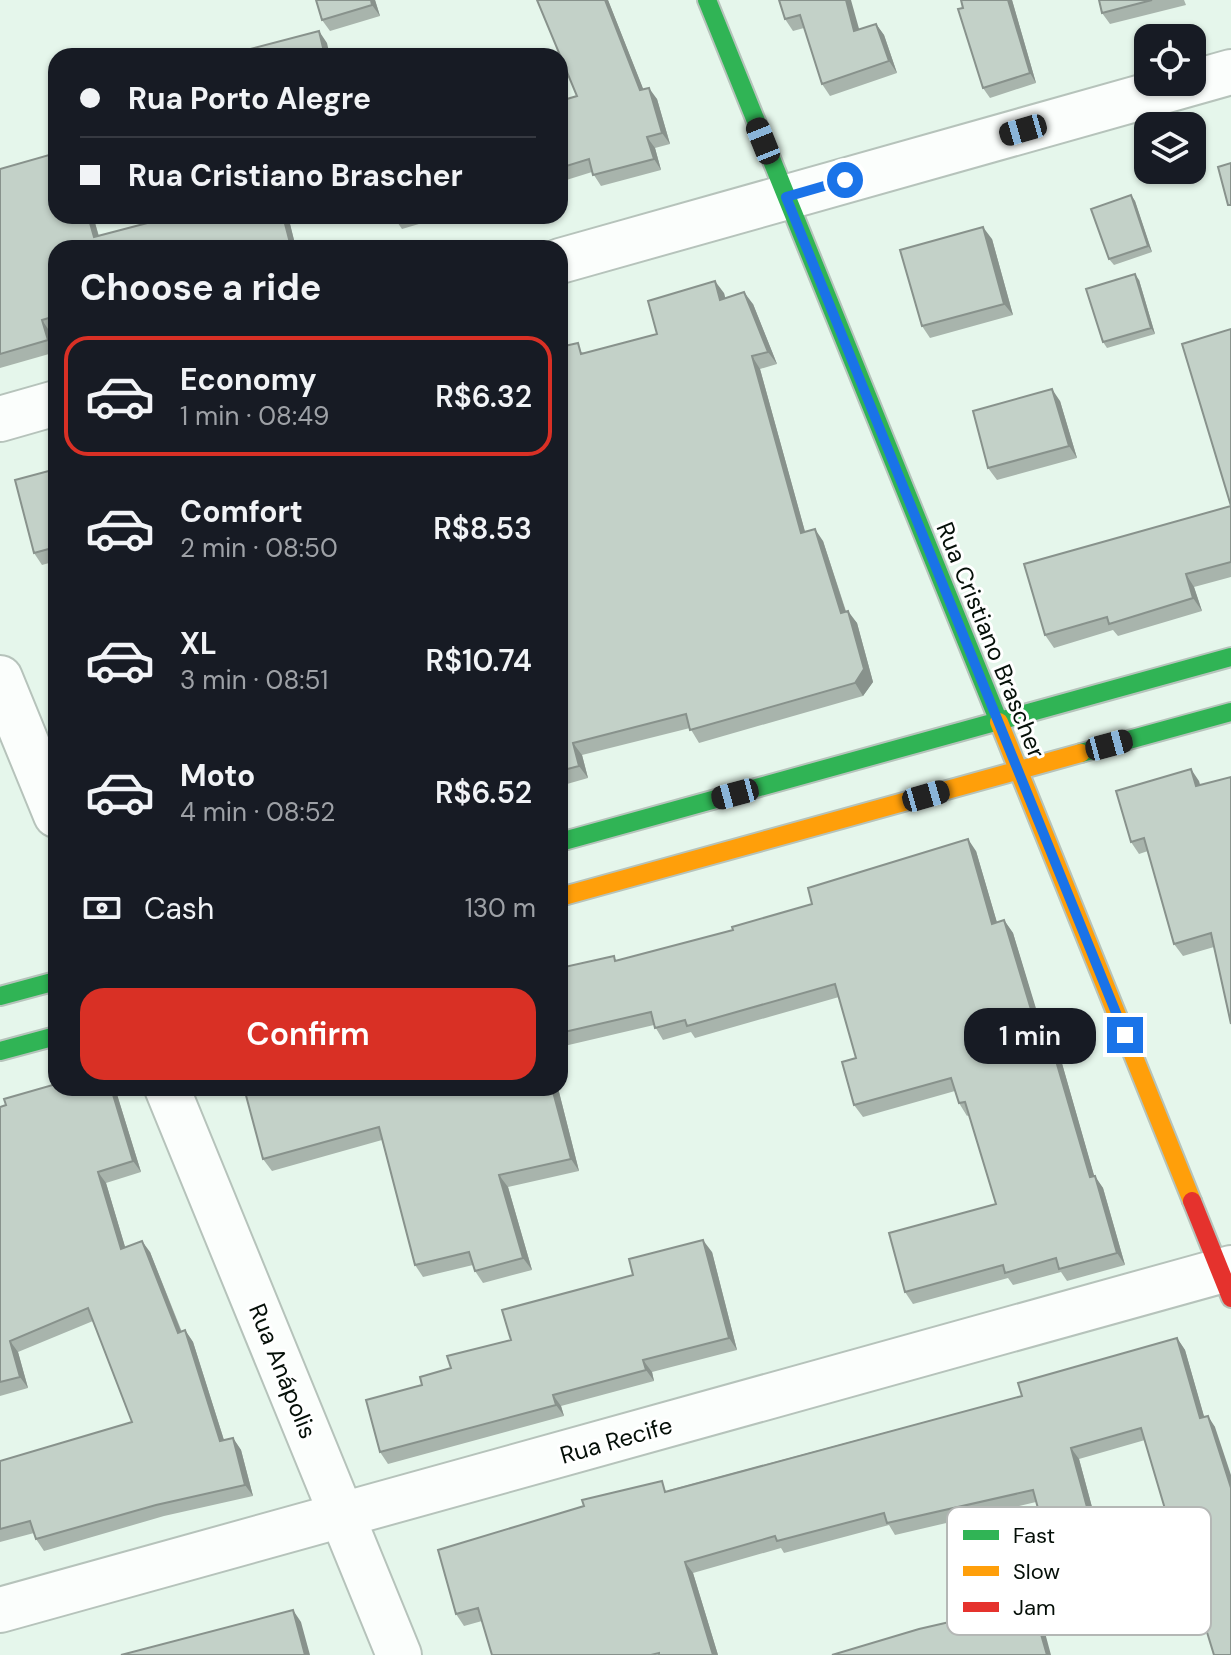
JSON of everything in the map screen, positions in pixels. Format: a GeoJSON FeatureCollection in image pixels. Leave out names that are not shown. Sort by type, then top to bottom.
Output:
{"type":"FeatureCollection","features":[{"type":"Feature","properties":{"kind":"main road","name":"Rua Cristiano Brascher"},"geometry":{"type":"LineString","coordinates":[[707,0],[1227,1279]]}},
{"type":"Feature","properties":{"kind":"main road"},"geometry":{"type":"LineString","coordinates":[[568,840],[1231,657]]}},
{"type":"Feature","properties":{"kind":"main road"},"geometry":{"type":"LineString","coordinates":[[568,895],[1231,712]]}},
{"type":"Feature","properties":{"kind":"main road"},"geometry":{"type":"LineString","coordinates":[[0,996],[48,983]]}},
{"type":"Feature","properties":{"kind":"main road"},"geometry":{"type":"LineString","coordinates":[[0,1051],[48,1038]]}},
{"type":"Feature","properties":{"kind":"street"},"geometry":{"type":"LineString","coordinates":[[568,259],[1231,72]]}},
{"type":"Feature","properties":{"kind":"street"},"geometry":{"type":"LineString","coordinates":[[0,419],[48,405]]}},
{"type":"Feature","properties":{"kind":"street"},"geometry":{"type":"LineString","coordinates":[[0,678],[48,795]]}},
{"type":"Feature","properties":{"kind":"street","name":"Rua Anápolis"},"geometry":{"type":"LineString","coordinates":[[170,1096],[399,1655]]}},
{"type":"Feature","properties":{"kind":"street","name":"Rua Recife"},"geometry":{"type":"LineString","coordinates":[[0,1610],[1227,1279]]}},
{"type":"Feature","properties":{"kind":"building"},"geometry":{"type":"Polygon","coordinates":[[[316,0],[371,0],[372,5],[322,20],[316,0]]]}},
{"type":"Feature","properties":{"kind":"building"},"geometry":{"type":"Polygon","coordinates":[[[537,0],[605,0],[640,90],[649,88],[662,133],[647,137],[654,159],[593,175],[589,159],[568,166],[568,99],[577,96],[568,74],[568,48],[557,48],[537,0]]]}},
{"type":"Feature","properties":{"kind":"building"},"geometry":{"type":"Polygon","coordinates":[[[779,0],[846,0],[854,31],[876,24],[889,61],[822,84],[800,15],[785,19],[779,0]]]}},
{"type":"Feature","properties":{"kind":"building"},"geometry":{"type":"Polygon","coordinates":[[[961,0],[1008,0],[1030,73],[983,88],[958,9],[963,8],[961,0]]]}},
{"type":"Feature","properties":{"kind":"building"},"geometry":{"type":"Polygon","coordinates":[[[1099,0],[1152,0],[1102,13],[1099,0]]]}},
{"type":"Feature","properties":{"kind":"building"},"geometry":{"type":"Polygon","coordinates":[[[319,31],[323,48],[254,48],[319,31]]]}},
{"type":"Feature","properties":{"kind":"building"},"geometry":{"type":"Polygon","coordinates":[[[48,155],[48,224],[90,224],[94,237],[144,224],[285,224],[289,240],[48,240],[48,318],[42,320],[48,340],[0,354],[0,169],[48,155]]]}},
{"type":"Feature","properties":{"kind":"building"},"geometry":{"type":"Polygon","coordinates":[[[1231,163],[1231,205],[1228,205],[1218,167],[1231,163]]]}},
{"type":"Feature","properties":{"kind":"building"},"geometry":{"type":"Polygon","coordinates":[[[1131,195],[1148,246],[1109,259],[1091,209],[1131,195]]]}},
{"type":"Feature","properties":{"kind":"building"},"geometry":{"type":"Polygon","coordinates":[[[983,227],[1004,304],[922,326],[900,250],[983,227]]]}},
{"type":"Feature","properties":{"kind":"building"},"geometry":{"type":"Polygon","coordinates":[[[1135,274],[1151,328],[1103,342],[1086,289],[1135,274]]]}},
{"type":"Feature","properties":{"kind":"building"},"geometry":{"type":"Polygon","coordinates":[[[715,281],[720,300],[744,292],[768,352],[752,356],[801,533],[815,529],[841,613],[848,611],[864,669],[855,683],[690,730],[686,714],[573,743],[579,766],[568,769],[568,345],[578,343],[581,354],[657,334],[648,301],[715,281]]]}},
{"type":"Feature","properties":{"kind":"building"},"geometry":{"type":"Polygon","coordinates":[[[1231,329],[1231,506],[1182,344],[1231,329]]]}},
{"type":"Feature","properties":{"kind":"building"},"geometry":{"type":"Polygon","coordinates":[[[1052,389],[1069,446],[988,468],[973,411],[1052,389]]]}},
{"type":"Feature","properties":{"kind":"building"},"geometry":{"type":"Polygon","coordinates":[[[48,471],[48,549],[34,553],[15,480],[48,471]]]}},
{"type":"Feature","properties":{"kind":"building"},"geometry":{"type":"Polygon","coordinates":[[[1231,506],[1231,562],[1186,574],[1193,598],[1109,624],[1107,617],[1045,635],[1024,564],[1231,506]]]}},
{"type":"Feature","properties":{"kind":"building"},"geometry":{"type":"Polygon","coordinates":[[[1191,769],[1196,786],[1231,777],[1231,1024],[1211,933],[1174,944],[1144,838],[1131,842],[1116,791],[1191,769]]]}},
{"type":"Feature","properties":{"kind":"building"},"geometry":{"type":"Polygon","coordinates":[[[968,839],[992,924],[1004,920],[1033,1016],[1042,1013],[1090,1177],[1095,1176],[1117,1253],[1059,1269],[1056,1258],[1005,1273],[1003,1265],[905,1292],[889,1233],[996,1204],[965,1102],[959,1103],[951,1078],[854,1105],[842,1062],[856,1058],[835,984],[687,1026],[685,1020],[655,1028],[651,1012],[568,1031],[568,966],[614,956],[615,961],[733,930],[732,927],[812,904],[808,888],[968,839]]]}},
{"type":"Feature","properties":{"kind":"building"},"geometry":{"type":"Polygon","coordinates":[[[48,1086],[48,1096],[113,1096],[133,1161],[98,1172],[121,1249],[142,1241],[178,1333],[185,1330],[220,1441],[233,1438],[245,1485],[156,1505],[36,1539],[30,1521],[0,1529],[0,1461],[132,1422],[88,1308],[10,1341],[20,1377],[0,1382],[0,1107],[6,1105],[4,1099],[48,1086]]]}},
{"type":"Feature","properties":{"kind":"building"},"geometry":{"type":"Polygon","coordinates":[[[246,1096],[554,1096],[571,1159],[499,1175],[523,1258],[475,1271],[469,1252],[415,1265],[379,1127],[263,1159],[246,1096]]]}},
{"type":"Feature","properties":{"kind":"building"},"geometry":{"type":"Polygon","coordinates":[[[703,1240],[729,1338],[643,1360],[646,1370],[553,1395],[556,1405],[380,1452],[366,1400],[422,1385],[420,1377],[451,1368],[447,1356],[511,1340],[502,1310],[633,1275],[629,1259],[703,1240]]]}},
{"type":"Feature","properties":{"kind":"building"},"geometry":{"type":"Polygon","coordinates":[[[1177,1338],[1200,1418],[1208,1416],[1231,1488],[1231,1655],[1214,1655],[1208,1635],[1211,1635],[1211,1507],[1164,1507],[1141,1428],[1071,1448],[1087,1507],[1038,1507],[1033,1490],[887,1523],[884,1513],[777,1541],[775,1536],[685,1562],[713,1655],[492,1655],[478,1608],[456,1614],[438,1550],[584,1506],[582,1500],[662,1481],[665,1492],[1022,1396],[1018,1383],[1177,1338]]]}},
{"type":"Feature","properties":{"kind":"building"},"geometry":{"type":"Polygon","coordinates":[[[293,1610],[305,1655],[121,1655],[293,1610]]]}},
{"type":"Feature","properties":{"kind":"building"},"geometry":{"type":"Polygon","coordinates":[[[947,1623],[947,1635],[1041,1635],[1047,1655],[832,1655],[947,1623]]]}},
{"type":"Feature","properties":{"kind":"traffic: fast"},"geometry":{"type":"LineString","coordinates":[[707,0],[999,722]]}},
{"type":"Feature","properties":{"kind":"traffic: fast"},"geometry":{"type":"LineString","coordinates":[[568,840],[1231,657]]}},
{"type":"Feature","properties":{"kind":"traffic: fast"},"geometry":{"type":"LineString","coordinates":[[1081,753],[1231,712]]}},
{"type":"Feature","properties":{"kind":"traffic: fast"},"geometry":{"type":"LineString","coordinates":[[0,996],[48,983]]}},
{"type":"Feature","properties":{"kind":"traffic: fast"},"geometry":{"type":"LineString","coordinates":[[0,1051],[48,1038]]}},
{"type":"Feature","properties":{"kind":"traffic: slow"},"geometry":{"type":"LineString","coordinates":[[999,722],[1192,1201]]}},
{"type":"Feature","properties":{"kind":"traffic: slow"},"geometry":{"type":"LineString","coordinates":[[568,895],[1081,753]]}},
{"type":"Feature","properties":{"kind":"traffic: jam"},"geometry":{"type":"LineString","coordinates":[[1192,1201],[1231,1298]]}},
{"type":"Feature","properties":{"kind":"route"},"geometry":{"type":"LineString","coordinates":[[845,180],[786,197],[1125,1035]]}}]}
